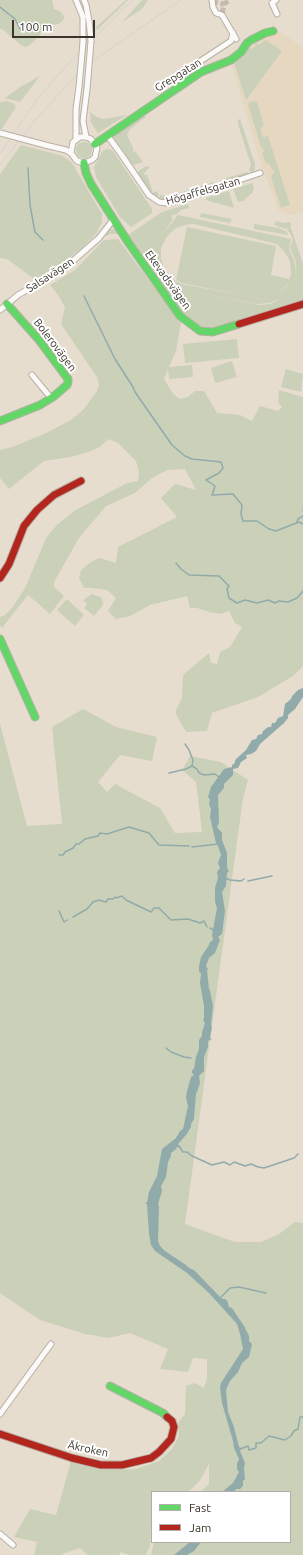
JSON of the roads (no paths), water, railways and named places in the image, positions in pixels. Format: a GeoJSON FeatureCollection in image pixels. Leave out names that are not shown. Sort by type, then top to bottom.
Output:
{"type":"FeatureCollection","features":[{"type":"Feature","properties":{"kind":"street"},"geometry":{"type":"LineString","coordinates":[[76,0],[82,17],[83,42],[76,109],[76,140]]}},
{"type":"Feature","properties":{"kind":"street"},"geometry":{"type":"LineString","coordinates":[[84,0],[89,18],[91,41],[83,120],[86,137]]}},
{"type":"Feature","properties":{"kind":"street"},"geometry":{"type":"LineString","coordinates":[[212,0],[216,13],[222,16],[236,39]]}},
{"type":"Feature","properties":{"kind":"street"},"geometry":{"type":"LineString","coordinates":[[276,0],[272,3],[277,14]]}},
{"type":"Feature","properties":{"kind":"street","name":"Grepgatan"},"geometry":{"type":"LineString","coordinates":[[95,144],[201,72],[231,60],[241,52],[251,40],[265,32],[273,31]]}},
{"type":"Feature","properties":{"kind":"street"},"geometry":{"type":"LineString","coordinates":[[198,68],[196,64],[231,42],[232,33]]}},
{"type":"Feature","properties":{"kind":"street"},"geometry":{"type":"LineString","coordinates":[[0,133],[66,150],[71,153]]}},
{"type":"Feature","properties":{"kind":"street","name":"Högaffelsgatan"},"geometry":{"type":"LineString","coordinates":[[107,135],[149,195],[159,202],[167,203],[179,200],[260,173]]}},
{"type":"Feature","properties":{"kind":"street"},"geometry":{"type":"LineString","coordinates":[[80,137],[86,137],[92,139],[97,148],[95,156],[92,160],[84,163],[74,159],[71,153],[71,146],[80,137]]}},
{"type":"Feature","properties":{"kind":"street","name":"Ekevadsvägen"},"geometry":{"type":"LineString","coordinates":[[84,163],[86,173],[91,184],[113,220],[186,323],[200,331],[213,332],[303,304]]}},
{"type":"Feature","properties":{"kind":"street","name":"Salsavägen"},"geometry":{"type":"LineString","coordinates":[[0,310],[28,289],[66,267],[99,238],[113,220]]}},
{"type":"Feature","properties":{"kind":"street","name":"Bolerovägen"},"geometry":{"type":"LineString","coordinates":[[1,419],[21,414],[51,398],[67,385],[68,378],[28,326],[7,304]]}},
{"type":"Feature","properties":{"kind":"street"},"geometry":{"type":"LineString","coordinates":[[32,375],[51,398]]}},
{"type":"Feature","properties":{"kind":"street"},"geometry":{"type":"LineString","coordinates":[[0,578],[9,564],[24,526],[37,510],[54,495],[81,481]]}},
{"type":"Feature","properties":{"kind":"street"},"geometry":{"type":"LineString","coordinates":[[0,639],[35,717]]}},
{"type":"Feature","properties":{"kind":"street"},"geometry":{"type":"LineString","coordinates":[[0,1414],[51,1344]]}},
{"type":"Feature","properties":{"kind":"street","name":"Åkroken"},"geometry":{"type":"LineString","coordinates":[[0,1434],[72,1458],[101,1465],[122,1465],[151,1458],[171,1439],[174,1427],[172,1421],[163,1413],[110,1386]]}},
{"type":"Feature","properties":{"kind":"street"},"geometry":{"type":"LineString","coordinates":[[0,1534],[13,1545]]}},
{"type":"Feature","properties":{"kind":"water"},"geometry":{"type":"Polygon","coordinates":[[[303,688],[303,697],[295,709],[288,715],[288,718],[284,723],[260,744],[256,751],[246,755],[247,758],[241,762],[238,768],[233,769],[233,775],[224,784],[224,788],[218,795],[219,823],[217,827],[222,833],[222,840],[227,853],[227,868],[229,871],[227,873],[226,886],[222,892],[225,911],[222,934],[218,937],[220,940],[215,953],[209,958],[206,966],[208,969],[209,989],[213,1006],[210,1038],[212,1039],[208,1041],[208,1047],[204,1057],[204,1071],[199,1076],[200,1083],[196,1093],[194,1119],[186,1135],[178,1144],[180,1148],[177,1147],[171,1153],[166,1177],[161,1186],[162,1191],[158,1204],[158,1241],[160,1246],[189,1268],[194,1270],[221,1298],[227,1300],[229,1307],[232,1308],[244,1326],[249,1336],[249,1341],[252,1344],[249,1357],[242,1363],[226,1390],[228,1412],[245,1463],[245,1479],[243,1481],[243,1486],[240,1489],[236,1489],[235,1491],[223,1491],[233,1483],[239,1472],[237,1469],[237,1464],[239,1459],[234,1448],[222,1403],[220,1388],[221,1383],[243,1349],[240,1334],[237,1324],[209,1293],[187,1273],[155,1251],[151,1245],[147,1204],[145,1204],[157,1176],[162,1149],[176,1138],[183,1129],[188,1106],[186,1098],[187,1091],[191,1077],[194,1075],[192,1070],[194,1069],[199,1049],[199,1040],[202,1036],[205,1023],[203,1020],[204,1006],[199,966],[201,957],[210,942],[213,940],[212,935],[217,908],[215,902],[215,888],[218,878],[217,872],[220,868],[218,863],[221,855],[216,843],[210,817],[211,809],[209,804],[210,800],[208,797],[211,787],[224,769],[232,767],[235,760],[246,750],[252,740],[256,739],[258,735],[262,734],[268,727],[271,727],[272,723],[275,723],[278,718],[283,716],[285,704],[298,690],[303,688]]]}},
{"type":"Feature","properties":{"kind":"water"},"geometry":{"type":"Polygon","coordinates":[[[189,1543],[200,1543],[194,1551],[187,1555],[174,1555],[189,1543]]]}},
{"type":"Feature","properties":{"kind":"waterway"},"geometry":{"type":"LineString","coordinates":[[0,7],[15,19],[20,29]]}},
{"type":"Feature","properties":{"kind":"waterway"},"geometry":{"type":"LineString","coordinates":[[28,168],[30,205],[35,232],[43,240]]}},
{"type":"Feature","properties":{"kind":"waterway"},"geometry":{"type":"LineString","coordinates":[[84,296],[115,359],[135,392],[172,445],[185,456],[192,459],[221,462],[223,468],[219,473],[206,480],[215,486],[212,495],[233,494],[242,505],[241,514],[243,521],[257,521],[269,529],[276,531],[299,522],[303,524]]}},
{"type":"Feature","properties":{"kind":"waterway"},"geometry":{"type":"LineString","coordinates":[[297,522],[298,519],[303,516]]}},
{"type":"Feature","properties":{"kind":"waterway"},"geometry":{"type":"LineString","coordinates":[[176,563],[189,575],[219,576],[229,586],[227,589],[229,598],[237,603],[245,600],[257,603],[268,600],[275,603],[279,601],[288,602],[297,598],[303,591]]}},
{"type":"Feature","properties":{"kind":"waterway"},"geometry":{"type":"LineString","coordinates":[[185,744],[193,760],[192,766]]}},
{"type":"Feature","properties":{"kind":"waterway"},"geometry":{"type":"LineString","coordinates":[[192,766],[197,769],[199,773],[204,775],[215,774],[220,778]]}},
{"type":"Feature","properties":{"kind":"waterway"},"geometry":{"type":"LineString","coordinates":[[169,773],[192,766]]}},
{"type":"Feature","properties":{"kind":"waterway"},"geometry":{"type":"LineString","coordinates":[[59,855],[63,855],[65,852],[85,839],[98,836],[100,833],[107,834],[129,827],[149,833],[159,845],[189,846]]}},
{"type":"Feature","properties":{"kind":"waterway"},"geometry":{"type":"LineString","coordinates":[[192,847],[218,844]]}},
{"type":"Feature","properties":{"kind":"waterway"},"geometry":{"type":"LineString","coordinates":[[248,881],[272,876]]}},
{"type":"Feature","properties":{"kind":"waterway"},"geometry":{"type":"LineString","coordinates":[[225,878],[241,881],[244,879]]}},
{"type":"Feature","properties":{"kind":"waterway"},"geometry":{"type":"LineString","coordinates":[[73,917],[87,909],[93,902],[99,900],[106,902],[108,899],[122,896],[126,900],[151,912],[154,908],[159,908],[171,920],[188,919],[200,923],[204,921],[207,927]]}},
{"type":"Feature","properties":{"kind":"waterway"},"geometry":{"type":"LineString","coordinates":[[59,911],[64,922],[67,920]]}},
{"type":"Feature","properties":{"kind":"waterway"},"geometry":{"type":"LineString","coordinates":[[210,928],[215,931]]}},
{"type":"Feature","properties":{"kind":"waterway"},"geometry":{"type":"LineString","coordinates":[[166,1048],[171,1052],[191,1058]]}},
{"type":"Feature","properties":{"kind":"waterway"},"geometry":{"type":"LineString","coordinates":[[179,1146],[183,1152],[187,1152],[192,1156],[212,1165],[224,1162],[230,1165],[234,1162],[245,1166],[251,1164],[264,1168],[294,1158],[298,1154]]}},
{"type":"Feature","properties":{"kind":"waterway"},"geometry":{"type":"LineString","coordinates":[[220,1298],[230,1288],[239,1287],[266,1293]]}},
{"type":"Feature","properties":{"kind":"waterway"},"geometry":{"type":"LineString","coordinates":[[240,1449],[248,1446],[249,1450],[256,1448],[256,1443],[261,1443],[269,1436],[285,1440],[298,1429],[300,1417],[303,1417]]}},
{"type":"Feature","properties":{"kind":"tunnel"},"geometry":{"type":"LineString","coordinates":[[224,4],[230,0]]}},
{"type":"Feature","properties":{"kind":"tunnel"},"geometry":{"type":"LineString","coordinates":[[213,2],[224,4],[222,15]]}},
{"type":"Feature","properties":{"kind":"tram line"},"geometry":{"type":"LineString","coordinates":[[0,153],[38,98],[66,66],[132,0]]}},
{"type":"Feature","properties":{"kind":"tram line"},"geometry":{"type":"LineString","coordinates":[[0,165],[36,119],[72,80],[96,59],[181,0]]}}]}
